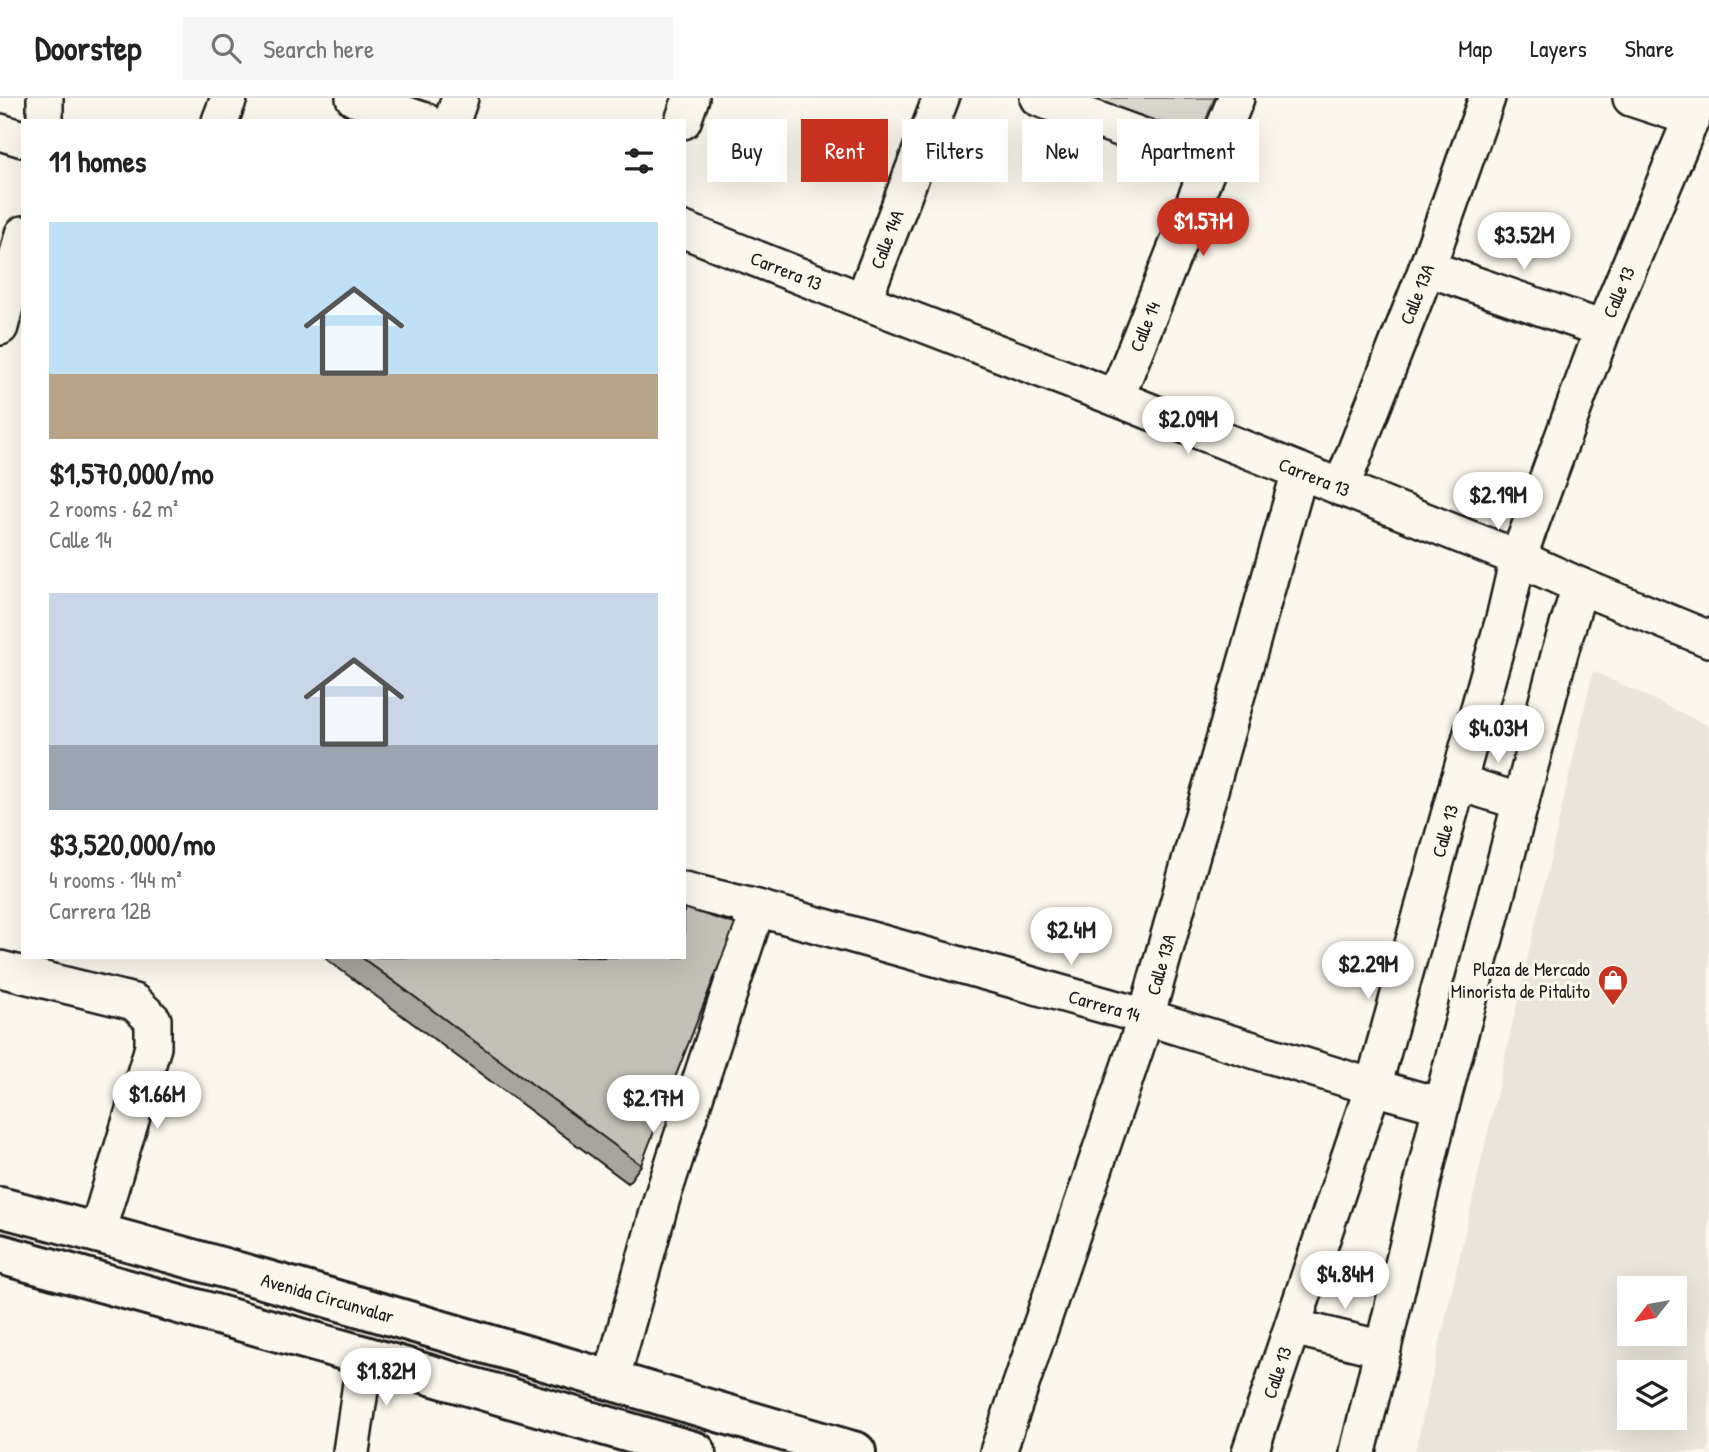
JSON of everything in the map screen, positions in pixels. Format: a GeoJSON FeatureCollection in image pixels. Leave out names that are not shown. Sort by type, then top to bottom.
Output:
{"type":"FeatureCollection","features":[{"type":"Feature","properties":{"kind":"highway","name":"Avenida Circunvalar"},"geometry":{"type":"LineString","coordinates":[[0,1207],[97,1232],[856,1452]]}},
{"type":"Feature","properties":{"kind":"highway"},"geometry":{"type":"LineString","coordinates":[[0,1254],[696,1452]]}},
{"type":"Feature","properties":{"kind":"street"},"geometry":{"type":"LineString","coordinates":[[45,119],[46,98]]}},
{"type":"Feature","properties":{"kind":"street"},"geometry":{"type":"LineString","coordinates":[[221,119],[229,98]]}},
{"type":"Feature","properties":{"kind":"street"},"geometry":{"type":"LineString","coordinates":[[354,98],[419,119]]}},
{"type":"Feature","properties":{"kind":"street"},"geometry":{"type":"LineString","coordinates":[[453,119],[460,98]]}},
{"type":"Feature","properties":{"kind":"street"},"geometry":{"type":"LineString","coordinates":[[683,119],[691,98]]}},
{"type":"Feature","properties":{"kind":"street","name":"Calle 14A"},"geometry":{"type":"LineString","coordinates":[[863,301],[942,98]]}},
{"type":"Feature","properties":{"kind":"street"},"geometry":{"type":"LineString","coordinates":[[1038,98],[1117,127]]}},
{"type":"Feature","properties":{"kind":"street","name":"Calle 14"},"geometry":{"type":"LineString","coordinates":[[1228,119],[1236,98]]}},
{"type":"Feature","properties":{"kind":"street","name":"Calle 13A"},"geometry":{"type":"LineString","coordinates":[[1341,488],[1427,268],[1487,98]]}},
{"type":"Feature","properties":{"kind":"street"},"geometry":{"type":"LineString","coordinates":[[1632,98],[1696,108]]}},
{"type":"Feature","properties":{"kind":"street","name":"Calle 13"},"geometry":{"type":"LineString","coordinates":[[1250,1452],[1373,1087],[1504,619],[1518,558],[1604,329],[1696,108]]}},
{"type":"Feature","properties":{"kind":"street"},"geometry":{"type":"LineString","coordinates":[[0,132],[21,138]]}},
{"type":"Feature","properties":{"kind":"street","name":"Calle 14"},"geometry":{"type":"LineString","coordinates":[[1116,398],[1204,182]]}},
{"type":"Feature","properties":{"kind":"street","name":"Carrera 13"},"geometry":{"type":"LineString","coordinates":[[686,231],[1300,471],[1518,558],[1709,639]]}},
{"type":"Feature","properties":{"kind":"street"},"geometry":{"type":"LineString","coordinates":[[21,242],[0,325],[21,320]]}},
{"type":"Feature","properties":{"kind":"street"},"geometry":{"type":"LineString","coordinates":[[1427,268],[1604,329]]}},
{"type":"Feature","properties":{"kind":"street","name":"Calle 13A"},"geometry":{"type":"LineString","coordinates":[[998,1452],[1146,1017],[1300,471]]}},
{"type":"Feature","properties":{"kind":"street"},"geometry":{"type":"LineString","coordinates":[[1358,1452],[1441,1107],[1560,652],[1580,586]]}},
{"type":"Feature","properties":{"kind":"street"},"geometry":{"type":"LineString","coordinates":[[1458,782],[1521,802]]}},
{"type":"Feature","properties":{"kind":"street","name":"Carrera 14"},"geometry":{"type":"LineString","coordinates":[[686,890],[1146,1017],[1441,1107]]}},
{"type":"Feature","properties":{"kind":"street"},"geometry":{"type":"LineString","coordinates":[[611,1381],[662,1198],[757,908]]}},
{"type":"Feature","properties":{"kind":"street"},"geometry":{"type":"LineString","coordinates":[[0,969],[134,1002],[153,1020],[153,1047],[97,1232]]}},
{"type":"Feature","properties":{"kind":"street"},"geometry":{"type":"LineString","coordinates":[[1293,1327],[1383,1349]]}},
{"type":"Feature","properties":{"kind":"street"},"geometry":{"type":"LineString","coordinates":[[351,1452],[365,1356]]}},
{"type":"Feature","properties":{"kind":"shaded area"},"geometry":{"type":"Polygon","coordinates":[[[1090,98],[1214,98],[1206,119],[1151,119],[1090,98]]]}},
{"type":"Feature","properties":{"kind":"shaded area","name":"Plaza de Mercado Minorista de Pitalito"},"geometry":{"type":"Polygon","coordinates":[[[1593,671],[1709,726],[1709,1452],[1415,1452],[1593,671]]]}},
{"type":"Feature","properties":{"kind":"building"},"geometry":{"type":"Polygon","coordinates":[[[686,909],[735,924],[641,1165],[364,959],[686,959],[686,909]]]}},
{"type":"Feature","properties":{"kind":"place","name":"Plaza de Mercado Minorista de Pitalito"},"geometry":{"type":"Point","coordinates":[1613,1007]}}]}
